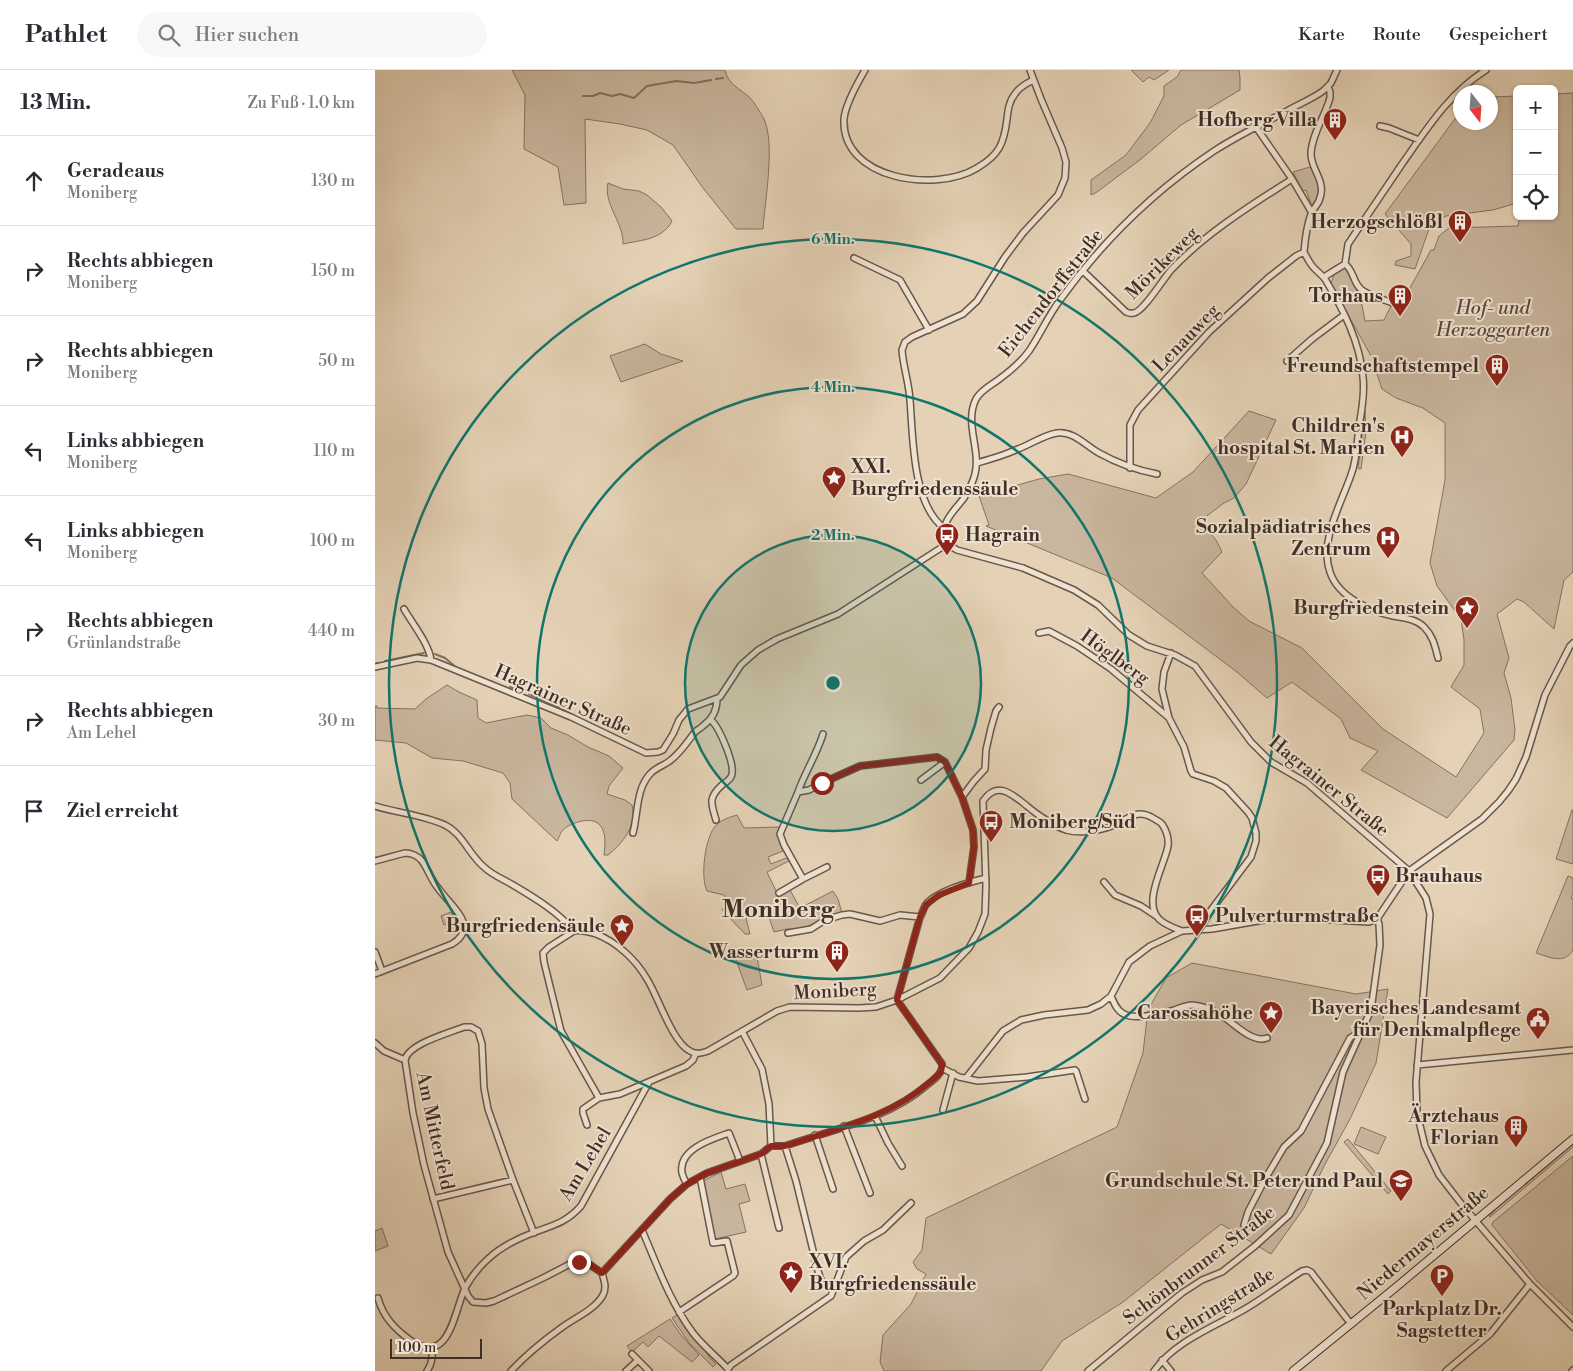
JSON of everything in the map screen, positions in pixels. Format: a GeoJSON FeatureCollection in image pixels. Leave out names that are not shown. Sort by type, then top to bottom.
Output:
{"type":"FeatureCollection","features":[{"type":"Feature","properties":{"kind":"main road","name":"Niedermayerstraße"},"geometry":{"type":"LineString","coordinates":[[1293,1371],[1573,1139]]}},
{"type":"Feature","properties":{"kind":"street"},"geometry":{"type":"LineString","coordinates":[[865,70],[846,108],[844,118],[847,140],[862,161],[870,166],[891,175],[917,180],[960,176],[975,170],[993,157],[999,151],[1005,136],[1011,101],[1019,88],[1033,80]]}},
{"type":"Feature","properties":{"kind":"street"},"geometry":{"type":"LineString","coordinates":[[633,833],[642,788],[649,774],[663,763],[671,761],[695,731],[711,720],[717,705],[717,699],[724,693],[741,665],[758,650],[777,639],[839,614],[947,544],[944,528],[937,522],[929,509],[917,473],[903,346],[912,337],[963,314],[977,301],[1023,233],[1058,195],[1063,184],[1066,162],[1030,70]]}},
{"type":"Feature","properties":{"kind":"street"},"geometry":{"type":"LineString","coordinates":[[1337,70],[1328,86],[1330,98],[1311,152],[1312,161],[1322,189],[1319,204],[1311,213],[1304,252],[1323,278],[1345,315],[1361,359],[1364,379],[1363,402],[1352,472],[1327,541],[1329,568],[1337,585],[1350,598],[1366,608],[1406,618],[1421,624],[1432,638],[1438,658]]}},
{"type":"Feature","properties":{"kind":"street"},"geometry":{"type":"LineString","coordinates":[[1323,278],[1345,264],[1348,244],[1419,140],[1458,91],[1486,70]]}},
{"type":"Feature","properties":{"kind":"street","name":"Eichendorffstraße"},"geometry":{"type":"LineString","coordinates":[[944,528],[951,513],[971,485],[977,463],[972,414],[976,398],[1011,370],[1028,352],[1051,312],[1097,253],[1119,230],[1181,174],[1215,150],[1315,96],[1328,86]]}},
{"type":"Feature","properties":{"kind":"street"},"geometry":{"type":"LineString","coordinates":[[1380,126],[1419,140]]}},
{"type":"Feature","properties":{"kind":"street"},"geometry":{"type":"LineString","coordinates":[[1256,127],[1292,180],[1311,213]]}},
{"type":"Feature","properties":{"kind":"street","name":"Mörikeweg"},"geometry":{"type":"LineString","coordinates":[[1083,270],[1126,312],[1130,314],[1135,313],[1142,307],[1171,270],[1191,250],[1241,212],[1292,180]]}},
{"type":"Feature","properties":{"kind":"street","name":"Lenauweg"},"geometry":{"type":"LineString","coordinates":[[1130,468],[1130,425],[1138,410],[1209,332],[1274,273],[1304,252]]}},
{"type":"Feature","properties":{"kind":"street"},"geometry":{"type":"LineString","coordinates":[[853,258],[901,280],[929,330]]}},
{"type":"Feature","properties":{"kind":"street"},"geometry":{"type":"LineString","coordinates":[[1345,264],[1349,266],[1361,290],[1395,304]]}},
{"type":"Feature","properties":{"kind":"street"},"geometry":{"type":"LineString","coordinates":[[1287,361],[1312,339],[1345,315]]}},
{"type":"Feature","properties":{"kind":"street"},"geometry":{"type":"LineString","coordinates":[[977,463],[1058,433],[1071,435],[1098,452],[1130,468],[1157,474]]}},
{"type":"Feature","properties":{"kind":"street","name":"Hagrainer Straße"},"geometry":{"type":"LineString","coordinates":[[947,544],[963,552],[1023,568],[1075,590],[1098,605],[1129,635],[1147,646],[1171,653],[1195,666],[1251,742],[1271,762],[1307,783],[1409,871],[1426,898],[1430,914],[1416,1082],[1417,1112],[1425,1146],[1443,1181],[1530,1284],[1573,1327]]}},
{"type":"Feature","properties":{"kind":"street"},"geometry":{"type":"LineString","coordinates":[[404,609],[424,641],[431,655],[431,660]]}},
{"type":"Feature","properties":{"kind":"street","name":"Höglberg"},"geometry":{"type":"LineString","coordinates":[[1039,633],[1049,631],[1077,646],[1111,669],[1169,718]]}},
{"type":"Feature","properties":{"kind":"street"},"geometry":{"type":"LineString","coordinates":[[966,1078],[1003,1031],[1021,1020],[1044,1015],[1088,1010],[1101,1004],[1111,996],[1129,962],[1150,946],[1182,931],[1281,917],[1369,922],[1377,920],[1409,871],[1482,819],[1508,791],[1516,779],[1525,757],[1545,695],[1571,645]]}},
{"type":"Feature","properties":{"kind":"street","name":"Höglberg"},"geometry":{"type":"LineString","coordinates":[[1171,653],[1162,682],[1162,689],[1169,718],[1184,747],[1193,774],[1214,781],[1226,788],[1248,812],[1252,818],[1256,833],[1256,841],[1251,857],[1196,930]]}},
{"type":"Feature","properties":{"kind":"street","name":"Hagrainer Straße"},"geometry":{"type":"LineString","coordinates":[[375,667],[417,658],[431,660],[571,717],[646,753],[658,752],[667,746],[679,720],[689,708],[717,699]]}},
{"type":"Feature","properties":{"kind":"street"},"geometry":{"type":"LineString","coordinates":[[962,797],[986,766],[986,750],[989,735],[995,711],[999,706]]}},
{"type":"Feature","properties":{"kind":"street"},"geometry":{"type":"LineString","coordinates":[[711,720],[719,730],[733,772],[731,777],[715,792],[712,799],[717,820]]}},
{"type":"Feature","properties":{"kind":"street"},"geometry":{"type":"LineString","coordinates":[[803,879],[780,834],[807,769],[820,745],[823,734]]}},
{"type":"Feature","properties":{"kind":"street"},"geometry":{"type":"LineString","coordinates":[[798,792],[809,790],[860,766],[937,757],[945,762],[962,797],[973,830],[974,847],[969,883]]}},
{"type":"Feature","properties":{"kind":"street"},"geometry":{"type":"LineString","coordinates":[[921,780],[945,762]]}},
{"type":"Feature","properties":{"kind":"street","name":"Moniberg"},"geometry":{"type":"LineString","coordinates":[[696,1053],[708,1051],[777,1011],[790,1007],[859,1008],[876,1006],[897,1000],[940,978],[969,948],[985,914],[986,878],[983,801],[987,795],[994,791],[1001,790],[1014,794],[1041,816],[1064,830],[1097,830],[1115,825],[1131,815],[1141,814],[1147,814],[1160,822],[1167,832],[1168,844],[1154,890],[1153,907],[1158,918]]}},
{"type":"Feature","properties":{"kind":"street"},"geometry":{"type":"LineString","coordinates":[[375,806],[423,818],[453,830],[484,867],[551,910],[574,931]]}},
{"type":"Feature","properties":{"kind":"street"},"geometry":{"type":"LineString","coordinates":[[375,810],[382,808]]}},
{"type":"Feature","properties":{"kind":"street"},"geometry":{"type":"LineString","coordinates":[[375,861],[405,853],[417,857],[421,860],[436,886],[461,916],[464,926],[463,934],[459,940],[452,944],[375,974]]}},
{"type":"Feature","properties":{"kind":"street"},"geometry":{"type":"LineString","coordinates":[[779,893],[827,867]]}},
{"type":"Feature","properties":{"kind":"street","name":"Moniberg"},"geometry":{"type":"LineString","coordinates":[[897,1000],[920,917],[926,905],[939,895],[986,878]]}},
{"type":"Feature","properties":{"kind":"street"},"geometry":{"type":"LineString","coordinates":[[1104,882],[1115,895],[1141,906],[1170,926],[1182,931]]}},
{"type":"Feature","properties":{"kind":"street"},"geometry":{"type":"LineString","coordinates":[[788,933],[811,929],[825,920],[850,914],[880,921],[900,915],[920,917]]}},
{"type":"Feature","properties":{"kind":"street","name":"Schönbrunner Straße"},"geometry":{"type":"LineString","coordinates":[[1088,1371],[1182,1293],[1202,1280],[1222,1272],[1255,1246],[1289,1215],[1327,1143],[1343,1072],[1371,1010],[1380,945],[1377,920]]}},
{"type":"Feature","properties":{"kind":"street"},"geometry":{"type":"LineString","coordinates":[[587,1125],[583,1108],[599,1098],[620,1094],[686,1066],[693,1060],[696,1053],[689,1051],[681,1042],[671,1027],[648,980],[636,964],[610,940],[591,932],[577,930],[549,947],[543,953],[544,962],[561,1031],[599,1098]]}},
{"type":"Feature","properties":{"kind":"street"},"geometry":{"type":"LineString","coordinates":[[375,952],[382,971]]}},
{"type":"Feature","properties":{"kind":"street"},"geometry":{"type":"LineString","coordinates":[[1111,996],[1118,1009],[1125,1015],[1142,1016],[1185,1006],[1195,1006],[1217,1013],[1245,1033],[1262,1040],[1267,1038]]}},
{"type":"Feature","properties":{"kind":"street","name":"Moniberg"},"geometry":{"type":"LineString","coordinates":[[897,1000],[942,1064],[942,1068]]}},
{"type":"Feature","properties":{"kind":"street","name":"Am Mitterfeld"},"geometry":{"type":"LineString","coordinates":[[465,1288],[453,1267],[448,1252],[424,1165],[413,1113],[405,1060],[406,1055],[415,1047],[467,1026],[478,1031],[480,1034],[484,1088],[488,1109],[533,1232]]}},
{"type":"Feature","properties":{"kind":"street","name":"Schönbrunner Straße"},"geometry":{"type":"LineString","coordinates":[[1245,1225],[1248,1212],[1284,1147],[1301,1131],[1350,1038],[1361,1030]]}},
{"type":"Feature","properties":{"kind":"street"},"geometry":{"type":"LineString","coordinates":[[743,1031],[762,1069],[769,1104],[771,1146]]}},
{"type":"Feature","properties":{"kind":"street"},"geometry":{"type":"LineString","coordinates":[[375,1043],[384,1051],[405,1060]]}},
{"type":"Feature","properties":{"kind":"street"},"geometry":{"type":"LineString","coordinates":[[1417,1065],[1573,1050]]}},
{"type":"Feature","properties":{"kind":"street"},"geometry":{"type":"LineString","coordinates":[[602,1273],[670,1199],[687,1184],[700,1177],[761,1154],[771,1146],[785,1146],[875,1116],[916,1095],[940,1074],[942,1068],[978,1081],[1036,1076],[1072,1069],[1076,1071],[1085,1099]]}},
{"type":"Feature","properties":{"kind":"street"},"geometry":{"type":"LineString","coordinates":[[943,1110],[953,1073]]}},
{"type":"Feature","properties":{"kind":"street","name":"Am Lehel"},"geometry":{"type":"LineString","coordinates":[[432,1348],[437,1346],[449,1333],[465,1288],[490,1257],[511,1243],[533,1232],[563,1222],[581,1206],[649,1082]]}},
{"type":"Feature","properties":{"kind":"street"},"geometry":{"type":"LineString","coordinates":[[875,1116],[902,1166]]}},
{"type":"Feature","properties":{"kind":"street"},"geometry":{"type":"LineString","coordinates":[[845,1126],[870,1193]]}},
{"type":"Feature","properties":{"kind":"street"},"geometry":{"type":"LineString","coordinates":[[687,1184],[682,1172],[685,1156],[693,1149],[718,1137],[729,1133],[740,1161]]}},
{"type":"Feature","properties":{"kind":"street"},"geometry":{"type":"LineString","coordinates":[[815,1136],[833,1189]]}},
{"type":"Feature","properties":{"kind":"street"},"geometry":{"type":"LineString","coordinates":[[785,1146],[822,1283],[834,1287]]}},
{"type":"Feature","properties":{"kind":"street"},"geometry":{"type":"LineString","coordinates":[[761,1154],[779,1228]]}},
{"type":"Feature","properties":{"kind":"street"},"geometry":{"type":"LineString","coordinates":[[679,1312],[735,1273],[727,1241],[713,1243],[700,1177]]}},
{"type":"Feature","properties":{"kind":"street"},"geometry":{"type":"LineString","coordinates":[[433,1199],[513,1180]]}},
{"type":"Feature","properties":{"kind":"street"},"geometry":{"type":"LineString","coordinates":[[642,1230],[667,1291],[679,1312],[704,1346],[728,1370],[731,1364],[831,1296],[846,1257],[864,1241],[883,1230],[911,1203]]}},
{"type":"Feature","properties":{"kind":"street"},"geometry":{"type":"LineString","coordinates":[[465,1288],[473,1302],[487,1303],[527,1286],[570,1264],[579,1262],[589,1264],[602,1273],[605,1282],[604,1293],[596,1305],[561,1328],[519,1362],[511,1371]]}},
{"type":"Feature","properties":{"kind":"street","name":"Gehringstraße"},"geometry":{"type":"LineString","coordinates":[[1154,1371],[1162,1360],[1201,1332],[1246,1308],[1302,1271],[1307,1270],[1311,1272],[1351,1324]]}},
{"type":"Feature","properties":{"kind":"street"},"geometry":{"type":"LineString","coordinates":[[1446,1371],[1481,1343],[1530,1284]]}},
{"type":"Feature","properties":{"kind":"street"},"geometry":{"type":"LineString","coordinates":[[378,1298],[389,1322],[400,1333],[424,1348],[432,1348],[431,1366],[427,1371]]}},
{"type":"Feature","properties":{"kind":"street"},"geometry":{"type":"LineString","coordinates":[[632,1354],[649,1371]]}},
{"type":"Feature","properties":{"kind":"street"},"geometry":{"type":"LineString","coordinates":[[626,1371],[638,1360]]}},
{"type":"Feature","properties":{"kind":"street"},"geometry":{"type":"LineString","coordinates":[[1162,1360],[1171,1371]]}},
{"type":"Feature","properties":{"kind":"green space"},"geometry":{"type":"Polygon","coordinates":[[[512,70],[725,70],[732,83],[754,102],[767,128],[769,155],[763,229],[736,229],[703,188],[673,145],[647,130],[585,119],[586,203],[564,205],[558,167],[524,149],[525,95],[512,70]]]}},
{"type":"Feature","properties":{"kind":"green space"},"geometry":{"type":"Polygon","coordinates":[[[1131,70],[1169,70],[1154,80],[1149,77],[1143,82],[1131,70]]]}},
{"type":"Feature","properties":{"kind":"green space"},"geometry":{"type":"Polygon","coordinates":[[[1181,70],[1239,70],[1240,90],[1181,125],[1141,159],[1091,195],[1091,180],[1126,155],[1150,123],[1164,96],[1164,86],[1177,77],[1181,70]]]}},
{"type":"Feature","properties":{"kind":"green space","name":"Hof- und Herzoggarten"},"geometry":{"type":"Polygon","coordinates":[[[1573,93],[1573,572],[1564,580],[1554,629],[1524,602],[1517,599],[1497,614],[1509,658],[1504,673],[1511,698],[1515,730],[1514,740],[1447,818],[1361,770],[1378,751],[1350,738],[1341,719],[1292,682],[1267,698],[1237,672],[1112,578],[986,526],[989,525],[979,496],[1039,479],[1068,474],[1156,498],[1193,472],[1249,411],[1276,420],[1246,484],[1234,498],[1200,521],[1216,540],[1222,552],[1202,573],[1233,607],[1249,621],[1302,648],[1383,729],[1456,777],[1484,733],[1480,709],[1451,687],[1464,665],[1464,640],[1461,619],[1437,586],[1430,563],[1445,480],[1445,423],[1423,408],[1396,398],[1382,389],[1371,356],[1331,284],[1336,273],[1347,269],[1361,300],[1365,321],[1384,320],[1397,294],[1406,295],[1431,250],[1434,250],[1439,236],[1449,228],[1518,226],[1519,220],[1558,220],[1558,94],[1573,93]]]}},
{"type":"Feature","properties":{"kind":"green space"},"geometry":{"type":"Polygon","coordinates":[[[1513,96],[1513,204],[1493,210],[1446,216],[1438,220],[1430,226],[1415,269],[1395,265],[1396,261],[1411,256],[1411,244],[1385,214],[1453,122],[1453,130],[1498,130],[1498,97],[1513,96]]]}},
{"type":"Feature","properties":{"kind":"green space"},"geometry":{"type":"Polygon","coordinates":[[[1313,166],[1319,192],[1313,205],[1306,190],[1303,191],[1293,172],[1313,166]]]}},
{"type":"Feature","properties":{"kind":"green space"},"geometry":{"type":"Polygon","coordinates":[[[608,183],[647,195],[661,207],[672,221],[657,236],[623,244],[620,229],[608,198],[608,183]]]}},
{"type":"Feature","properties":{"kind":"green space"},"geometry":{"type":"Polygon","coordinates":[[[645,344],[661,354],[683,361],[621,382],[610,356],[645,344]]]}},
{"type":"Feature","properties":{"kind":"green space"},"geometry":{"type":"Polygon","coordinates":[[[1365,411],[1366,432],[1361,469],[1359,469],[1358,468],[1365,411]]]}},
{"type":"Feature","properties":{"kind":"green space"},"geometry":{"type":"Polygon","coordinates":[[[447,685],[477,700],[478,718],[486,723],[527,715],[541,718],[551,728],[609,756],[623,768],[609,786],[607,794],[625,800],[632,805],[631,827],[619,845],[608,855],[604,855],[605,839],[602,827],[591,821],[580,821],[566,827],[557,841],[512,799],[510,783],[503,773],[463,761],[432,758],[406,743],[375,740],[375,706],[377,708],[415,709],[447,685]]]}},
{"type":"Feature","properties":{"kind":"green space"},"geometry":{"type":"Polygon","coordinates":[[[1573,810],[1573,864],[1556,859],[1573,810]]]}},
{"type":"Feature","properties":{"kind":"green space"},"geometry":{"type":"Polygon","coordinates":[[[737,815],[744,828],[780,827],[778,837],[783,851],[768,857],[771,864],[786,858],[789,861],[767,872],[778,895],[790,890],[800,908],[833,891],[838,899],[842,913],[829,916],[802,929],[787,929],[774,932],[767,912],[746,918],[750,934],[745,934],[722,910],[727,901],[724,895],[707,891],[704,876],[706,847],[712,831],[720,822],[737,815]]]}},
{"type":"Feature","properties":{"kind":"green space"},"geometry":{"type":"Polygon","coordinates":[[[1568,876],[1573,878],[1573,894],[1571,898],[1573,899],[1573,950],[1569,955],[1556,959],[1536,953],[1568,876]]]}},
{"type":"Feature","properties":{"kind":"green space"},"geometry":{"type":"Polygon","coordinates":[[[451,912],[460,924],[459,934],[455,930],[452,931],[449,923],[444,925],[441,916],[451,912]]]}},
{"type":"Feature","properties":{"kind":"green space"},"geometry":{"type":"Polygon","coordinates":[[[756,951],[762,985],[747,990],[733,952],[756,951]]]}},
{"type":"Feature","properties":{"kind":"green space"},"geometry":{"type":"Polygon","coordinates":[[[1192,963],[1356,994],[1388,989],[1376,1063],[1350,1119],[1324,1166],[1304,1208],[1271,1254],[1221,1224],[1123,1302],[1062,1341],[1041,1371],[884,1371],[880,1362],[883,1335],[911,1304],[926,1274],[917,1269],[913,1262],[922,1250],[926,1218],[1117,1127],[1143,1053],[1148,1010],[1166,978],[1192,963]]]}},
{"type":"Feature","properties":{"kind":"green space"},"geometry":{"type":"Polygon","coordinates":[[[1361,1127],[1386,1137],[1378,1154],[1354,1144],[1361,1127]]]}},
{"type":"Feature","properties":{"kind":"green space"},"geometry":{"type":"Polygon","coordinates":[[[1348,1139],[1391,1191],[1388,1194],[1344,1142],[1348,1139]]]}},
{"type":"Feature","properties":{"kind":"green space"},"geometry":{"type":"Polygon","coordinates":[[[1573,1144],[1573,1147],[1489,1216],[1500,1205],[1573,1144]]]}},
{"type":"Feature","properties":{"kind":"green space"},"geometry":{"type":"Polygon","coordinates":[[[1573,1156],[1573,1315],[1537,1281],[1492,1225],[1493,1222],[1573,1156]]]}},
{"type":"Feature","properties":{"kind":"green space"},"geometry":{"type":"Polygon","coordinates":[[[721,1172],[726,1189],[745,1184],[750,1201],[739,1204],[746,1232],[715,1239],[703,1181],[721,1172]]]}},
{"type":"Feature","properties":{"kind":"green space"},"geometry":{"type":"Polygon","coordinates":[[[382,1228],[388,1246],[375,1251],[375,1231],[382,1228]]]}},
{"type":"Feature","properties":{"kind":"green space"},"geometry":{"type":"Polygon","coordinates":[[[677,1315],[716,1364],[713,1367],[690,1344],[672,1318],[677,1315]]]}},
{"type":"Feature","properties":{"kind":"green space"},"geometry":{"type":"Polygon","coordinates":[[[670,1319],[699,1355],[692,1362],[659,1336],[648,1347],[643,1342],[632,1352],[627,1346],[670,1319]]]}},
{"type":"Feature","properties":{"kind":"waterway"},"geometry":{"type":"LineString","coordinates":[[716,79],[723,78]]}},
{"type":"Feature","properties":{"kind":"waterway"},"geometry":{"type":"LineString","coordinates":[[583,96],[593,96],[600,93],[612,96],[620,94],[634,98],[647,86],[676,81],[694,83],[711,80]]}},
{"type":"Feature","properties":{"kind":"waterway"},"geometry":{"type":"LineString","coordinates":[[385,661],[424,653]]}},
{"type":"Feature","properties":{"kind":"waterway"},"geometry":{"type":"LineString","coordinates":[[435,654],[445,658],[458,669]]}},
{"type":"Feature","properties":{"kind":"waterway"},"geometry":{"type":"LineString","coordinates":[[510,687],[521,691]]}},
{"type":"Feature","properties":{"kind":"waterway"},"geometry":{"type":"LineString","coordinates":[[529,694],[570,713]]}},
{"type":"Feature","properties":{"kind":"place","name":"Hofberg Villa"},"geometry":{"type":"Point","coordinates":[1335,141]}},
{"type":"Feature","properties":{"kind":"place","name":"Herzogschlößl"},"geometry":{"type":"Point","coordinates":[1460,243]}},
{"type":"Feature","properties":{"kind":"place","name":"Torhaus"},"geometry":{"type":"Point","coordinates":[1400,317]}},
{"type":"Feature","properties":{"kind":"place","name":"Freundschaftstempel"},"geometry":{"type":"Point","coordinates":[1497,387]}},
{"type":"Feature","properties":{"kind":"place","name":"Children's hospital St. Marien"},"geometry":{"type":"Point","coordinates":[1402,458]}},
{"type":"Feature","properties":{"kind":"place","name":"XXI. Burgfriedenssäule"},"geometry":{"type":"Point","coordinates":[834,499]}},
{"type":"Feature","properties":{"kind":"place","name":"Hagrain"},"geometry":{"type":"Point","coordinates":[947,556]}},
{"type":"Feature","properties":{"kind":"place","name":"Sozialpädiatrisches Zentrum"},"geometry":{"type":"Point","coordinates":[1388,559]}},
{"type":"Feature","properties":{"kind":"place","name":"Burgfriedenstein"},"geometry":{"type":"Point","coordinates":[1467,629]}},
{"type":"Feature","properties":{"kind":"place","name":"Moniberg/Süd"},"geometry":{"type":"Point","coordinates":[991,843]}},
{"type":"Feature","properties":{"kind":"place","name":"Brauhaus"},"geometry":{"type":"Point","coordinates":[1378,897]}},
{"type":"Feature","properties":{"kind":"place","name":"Pulverturmstraße"},"geometry":{"type":"Point","coordinates":[1197,937]}},
{"type":"Feature","properties":{"kind":"place","name":"Burgfriedensäule"},"geometry":{"type":"Point","coordinates":[622,947]}},
{"type":"Feature","properties":{"kind":"place","name":"Wasserturm"},"geometry":{"type":"Point","coordinates":[837,973]}},
{"type":"Feature","properties":{"kind":"place","name":"Carossahöhe"},"geometry":{"type":"Point","coordinates":[1271,1034]}},
{"type":"Feature","properties":{"kind":"place","name":"Bayerisches Landesamt für Denkmalpflege"},"geometry":{"type":"Point","coordinates":[1538,1040]}},
{"type":"Feature","properties":{"kind":"place","name":"Ärztehaus Florian"},"geometry":{"type":"Point","coordinates":[1516,1148]}},
{"type":"Feature","properties":{"kind":"place","name":"Grundschule St. Peter und Paul"},"geometry":{"type":"Point","coordinates":[1401,1202]}},
{"type":"Feature","properties":{"kind":"place","name":"XVI. Burgfriedenssäule"},"geometry":{"type":"Point","coordinates":[791,1294]}},
{"type":"Feature","properties":{"kind":"place","name":"Parkplatz Dr. Sagstetter"},"geometry":{"type":"Point","coordinates":[1442,1297]}},
{"type":"Feature","properties":{"kind":"district","name":"Moniberg"},"geometry":{"type":"Point","coordinates":[778,910]}},
{"type":"Feature","properties":{"kind":"route"},"geometry":{"type":"LineString","coordinates":[[579,1262],[589,1264],[602,1273],[670,1199],[687,1184],[721,1167],[761,1154],[771,1146],[785,1146],[875,1116],[916,1095],[940,1074],[942,1064],[897,1000],[920,917],[926,905],[939,895],[969,883],[974,847],[973,830],[962,797],[945,762],[937,757],[860,766],[822,783]]}}]}
